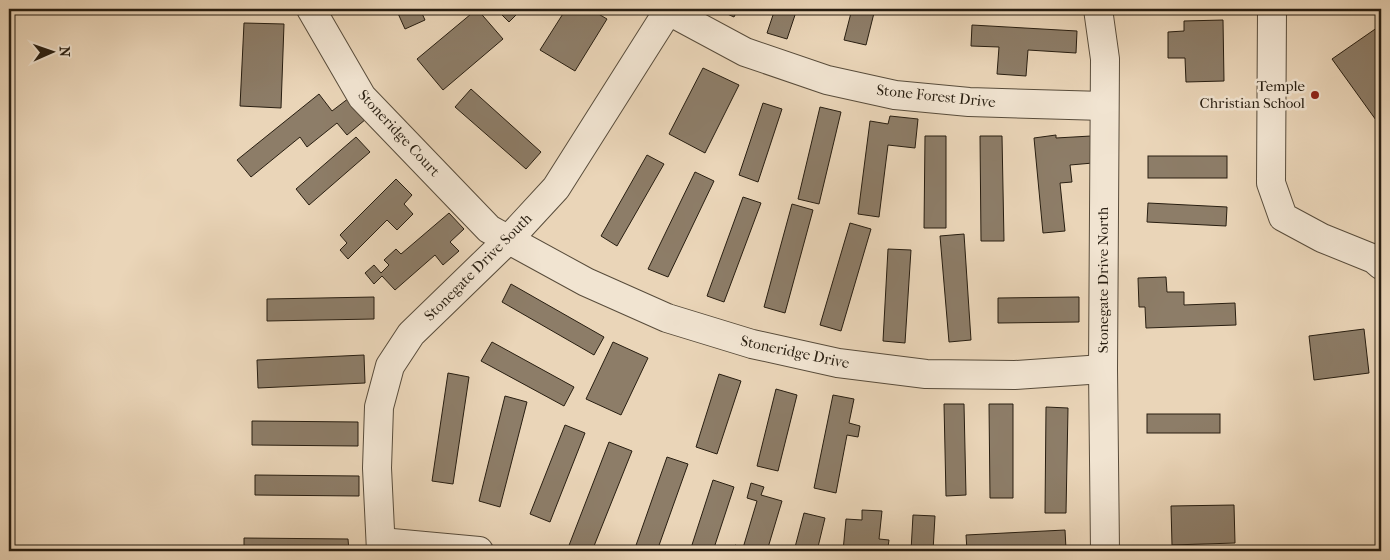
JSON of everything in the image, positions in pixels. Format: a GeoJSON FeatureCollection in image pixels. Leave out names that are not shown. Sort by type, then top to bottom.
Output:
{"type":"FeatureCollection","features":[{"type":"Feature","properties":{"kind":"street","name":"Stoneridge Court"},"geometry":{"type":"LineString","coordinates":[[311,9],[362,97],[489,229],[508,240]]}},
{"type":"Feature","properties":{"kind":"street","name":"Stonegate Drive North"},"geometry":{"type":"LineString","coordinates":[[1098,9],[1105,59],[1103,369],[1105,551]]}},
{"type":"Feature","properties":{"kind":"street"},"geometry":{"type":"LineString","coordinates":[[1272,9],[1271,183],[1283,218],[1381,265]]}},
{"type":"Feature","properties":{"kind":"street","name":"Stonegate Drive South"},"geometry":{"type":"LineString","coordinates":[[381,547],[377,468],[379,416],[390,366],[410,334],[508,240],[556,188],[666,10]]}},
{"type":"Feature","properties":{"kind":"street","name":"Stone Forest Drive"},"geometry":{"type":"LineString","coordinates":[[666,10],[745,52],[827,80],[885,93],[969,102],[1104,106]]}},
{"type":"Feature","properties":{"kind":"street","name":"Stoneridge Drive"},"geometry":{"type":"LineString","coordinates":[[508,240],[586,282],[667,318],[771,349],[838,363],[926,374],[1015,375],[1103,369]]}},
{"type":"Feature","properties":{"kind":"street"},"geometry":{"type":"LineString","coordinates":[[381,547],[479,551]]}},
{"type":"Feature","properties":{"kind":"building"},"geometry":{"type":"Polygon","coordinates":[[[396,9],[420,9],[425,20],[405,29],[396,9]]]}},
{"type":"Feature","properties":{"kind":"building"},"geometry":{"type":"Polygon","coordinates":[[[477,9],[503,39],[443,90],[417,59],[477,9]]]}},
{"type":"Feature","properties":{"kind":"building"},"geometry":{"type":"Polygon","coordinates":[[[496,9],[522,9],[509,22],[496,9]]]}},
{"type":"Feature","properties":{"kind":"building"},"geometry":{"type":"Polygon","coordinates":[[[566,9],[590,9],[607,19],[575,71],[540,50],[566,9]]]}},
{"type":"Feature","properties":{"kind":"building"},"geometry":{"type":"Polygon","coordinates":[[[716,9],[738,9],[734,17],[716,9]]]}},
{"type":"Feature","properties":{"kind":"building"},"geometry":{"type":"Polygon","coordinates":[[[775,9],[797,9],[787,39],[767,33],[775,9]]]}},
{"type":"Feature","properties":{"kind":"building"},"geometry":{"type":"Polygon","coordinates":[[[852,9],[875,9],[866,45],[844,40],[852,9]]]}},
{"type":"Feature","properties":{"kind":"building"},"geometry":{"type":"Polygon","coordinates":[[[1223,20],[1224,81],[1186,82],[1185,58],[1168,58],[1168,32],[1184,31],[1184,21],[1223,20]]]}},
{"type":"Feature","properties":{"kind":"building"},"geometry":{"type":"Polygon","coordinates":[[[244,23],[284,24],[281,108],[240,106],[244,23]]]}},
{"type":"Feature","properties":{"kind":"building"},"geometry":{"type":"Polygon","coordinates":[[[972,25],[1077,31],[1076,53],[1028,50],[1026,76],[997,74],[999,47],[971,46],[972,25]]]}},
{"type":"Feature","properties":{"kind":"building"},"geometry":{"type":"Polygon","coordinates":[[[1381,25],[1381,127],[1332,59],[1381,25]]]}},
{"type":"Feature","properties":{"kind":"building"},"geometry":{"type":"Polygon","coordinates":[[[703,68],[739,85],[705,153],[669,134],[703,68]]]}},
{"type":"Feature","properties":{"kind":"building"},"geometry":{"type":"Polygon","coordinates":[[[471,89],[541,152],[526,169],[455,107],[471,89]]]}},
{"type":"Feature","properties":{"kind":"building"},"geometry":{"type":"Polygon","coordinates":[[[319,94],[332,111],[349,98],[366,119],[347,135],[337,123],[307,147],[300,137],[251,177],[237,160],[319,94]]]}},
{"type":"Feature","properties":{"kind":"building"},"geometry":{"type":"Polygon","coordinates":[[[763,103],[782,109],[758,182],[739,175],[763,103]]]}},
{"type":"Feature","properties":{"kind":"building"},"geometry":{"type":"Polygon","coordinates":[[[820,107],[841,112],[819,204],[798,199],[820,107]]]}},
{"type":"Feature","properties":{"kind":"building"},"geometry":{"type":"Polygon","coordinates":[[[890,116],[918,119],[915,148],[888,145],[879,217],[858,214],[870,121],[888,124],[890,116]]]}},
{"type":"Feature","properties":{"kind":"building"},"geometry":{"type":"Polygon","coordinates":[[[1056,135],[1056,138],[1091,136],[1093,163],[1070,165],[1072,182],[1060,183],[1065,231],[1043,233],[1034,138],[1056,135]]]}},
{"type":"Feature","properties":{"kind":"building"},"geometry":{"type":"Polygon","coordinates":[[[925,136],[946,136],[946,228],[924,228],[925,136]]]}},
{"type":"Feature","properties":{"kind":"building"},"geometry":{"type":"Polygon","coordinates":[[[980,136],[1002,136],[1004,241],[981,241],[980,136]]]}},
{"type":"Feature","properties":{"kind":"building"},"geometry":{"type":"Polygon","coordinates":[[[356,137],[370,152],[309,205],[296,189],[356,137]]]}},
{"type":"Feature","properties":{"kind":"building"},"geometry":{"type":"Polygon","coordinates":[[[647,155],[664,164],[617,246],[601,236],[647,155]]]}},
{"type":"Feature","properties":{"kind":"building"},"geometry":{"type":"Polygon","coordinates":[[[1148,156],[1227,156],[1227,178],[1148,178],[1148,156]]]}},
{"type":"Feature","properties":{"kind":"building"},"geometry":{"type":"Polygon","coordinates":[[[695,172],[714,181],[668,277],[648,269],[695,172]]]}},
{"type":"Feature","properties":{"kind":"building"},"geometry":{"type":"Polygon","coordinates":[[[396,179],[412,195],[404,204],[413,214],[397,230],[387,220],[348,259],[340,250],[347,243],[340,235],[396,179]]]}},
{"type":"Feature","properties":{"kind":"building"},"geometry":{"type":"Polygon","coordinates":[[[743,197],[761,203],[724,302],[707,296],[743,197]]]}},
{"type":"Feature","properties":{"kind":"building"},"geometry":{"type":"Polygon","coordinates":[[[1148,203],[1227,207],[1226,226],[1147,222],[1148,203]]]}},
{"type":"Feature","properties":{"kind":"building"},"geometry":{"type":"Polygon","coordinates":[[[792,204],[813,210],[785,313],[764,307],[792,204]]]}},
{"type":"Feature","properties":{"kind":"building"},"geometry":{"type":"Polygon","coordinates":[[[449,213],[464,229],[450,242],[459,251],[443,265],[435,255],[395,290],[382,276],[374,284],[365,273],[374,265],[381,273],[389,265],[384,260],[396,249],[401,254],[449,213]]]}},
{"type":"Feature","properties":{"kind":"building"},"geometry":{"type":"Polygon","coordinates":[[[850,223],[871,229],[841,331],[820,325],[850,223]]]}},
{"type":"Feature","properties":{"kind":"building"},"geometry":{"type":"Polygon","coordinates":[[[964,234],[971,340],[949,342],[940,236],[964,234]]]}},
{"type":"Feature","properties":{"kind":"building"},"geometry":{"type":"Polygon","coordinates":[[[888,249],[911,250],[905,343],[883,341],[888,249]]]}},
{"type":"Feature","properties":{"kind":"building"},"geometry":{"type":"Polygon","coordinates":[[[1166,277],[1167,292],[1184,292],[1184,305],[1235,303],[1236,325],[1146,328],[1145,307],[1139,307],[1138,278],[1166,277]]]}},
{"type":"Feature","properties":{"kind":"building"},"geometry":{"type":"Polygon","coordinates":[[[511,284],[604,337],[594,355],[502,302],[511,284]]]}},
{"type":"Feature","properties":{"kind":"building"},"geometry":{"type":"Polygon","coordinates":[[[374,297],[374,319],[267,321],[267,299],[374,297]]]}},
{"type":"Feature","properties":{"kind":"building"},"geometry":{"type":"Polygon","coordinates":[[[1079,297],[1079,322],[998,323],[998,298],[1079,297]]]}},
{"type":"Feature","properties":{"kind":"building"},"geometry":{"type":"Polygon","coordinates":[[[1364,329],[1369,373],[1314,380],[1309,336],[1364,329]]]}},
{"type":"Feature","properties":{"kind":"building"},"geometry":{"type":"Polygon","coordinates":[[[492,342],[574,387],[564,406],[481,361],[492,342]]]}},
{"type":"Feature","properties":{"kind":"building"},"geometry":{"type":"Polygon","coordinates":[[[613,342],[648,358],[621,415],[586,399],[613,342]]]}},
{"type":"Feature","properties":{"kind":"building"},"geometry":{"type":"Polygon","coordinates":[[[364,355],[365,383],[258,388],[257,360],[364,355]]]}},
{"type":"Feature","properties":{"kind":"building"},"geometry":{"type":"Polygon","coordinates":[[[448,373],[469,377],[453,484],[432,481],[448,373]]]}},
{"type":"Feature","properties":{"kind":"building"},"geometry":{"type":"Polygon","coordinates":[[[719,374],[741,381],[717,454],[696,447],[719,374]]]}},
{"type":"Feature","properties":{"kind":"building"},"geometry":{"type":"Polygon","coordinates":[[[776,389],[797,395],[778,471],[757,466],[776,389]]]}},
{"type":"Feature","properties":{"kind":"building"},"geometry":{"type":"Polygon","coordinates":[[[833,395],[854,399],[849,423],[860,426],[858,437],[847,435],[836,493],[814,488],[833,395]]]}},
{"type":"Feature","properties":{"kind":"building"},"geometry":{"type":"Polygon","coordinates":[[[505,396],[527,402],[500,507],[479,501],[505,396]]]}},
{"type":"Feature","properties":{"kind":"building"},"geometry":{"type":"Polygon","coordinates":[[[944,404],[964,404],[966,495],[946,496],[944,404]]]}},
{"type":"Feature","properties":{"kind":"building"},"geometry":{"type":"Polygon","coordinates":[[[989,404],[1013,404],[1013,498],[990,498],[989,404]]]}},
{"type":"Feature","properties":{"kind":"building"},"geometry":{"type":"Polygon","coordinates":[[[1046,407],[1068,408],[1066,513],[1045,513],[1046,407]]]}},
{"type":"Feature","properties":{"kind":"building"},"geometry":{"type":"Polygon","coordinates":[[[1147,414],[1220,414],[1220,433],[1147,433],[1147,414]]]}},
{"type":"Feature","properties":{"kind":"building"},"geometry":{"type":"Polygon","coordinates":[[[252,421],[358,422],[358,446],[252,445],[252,421]]]}},
{"type":"Feature","properties":{"kind":"building"},"geometry":{"type":"Polygon","coordinates":[[[565,425],[585,433],[550,522],[530,514],[565,425]]]}},
{"type":"Feature","properties":{"kind":"building"},"geometry":{"type":"Polygon","coordinates":[[[609,442],[632,451],[592,551],[576,551],[568,548],[609,442]]]}},
{"type":"Feature","properties":{"kind":"building"},"geometry":{"type":"Polygon","coordinates":[[[667,457],[688,464],[657,551],[634,551],[667,457]]]}},
{"type":"Feature","properties":{"kind":"building"},"geometry":{"type":"Polygon","coordinates":[[[255,475],[359,476],[359,496],[255,495],[255,475]]]}},
{"type":"Feature","properties":{"kind":"building"},"geometry":{"type":"Polygon","coordinates":[[[713,480],[734,487],[713,551],[690,551],[713,480]]]}},
{"type":"Feature","properties":{"kind":"building"},"geometry":{"type":"Polygon","coordinates":[[[751,483],[764,487],[761,495],[782,501],[767,551],[734,551],[735,545],[743,548],[757,501],[747,498],[751,483]]]}},
{"type":"Feature","properties":{"kind":"building"},"geometry":{"type":"Polygon","coordinates":[[[1234,505],[1235,543],[1172,545],[1171,506],[1234,505]]]}},
{"type":"Feature","properties":{"kind":"building"},"geometry":{"type":"Polygon","coordinates":[[[862,510],[882,511],[879,539],[889,540],[888,547],[878,546],[878,551],[843,551],[846,519],[862,520],[862,510]]]}},
{"type":"Feature","properties":{"kind":"building"},"geometry":{"type":"Polygon","coordinates":[[[804,513],[825,518],[817,551],[794,551],[804,513]]]}},
{"type":"Feature","properties":{"kind":"building"},"geometry":{"type":"Polygon","coordinates":[[[913,515],[935,516],[933,551],[911,551],[913,515]]]}},
{"type":"Feature","properties":{"kind":"building"},"geometry":{"type":"Polygon","coordinates":[[[1065,530],[1066,549],[967,551],[966,535],[1065,530]]]}},
{"type":"Feature","properties":{"kind":"building"},"geometry":{"type":"Polygon","coordinates":[[[244,538],[348,539],[349,551],[244,551],[244,538]]]}},
{"type":"Feature","properties":{"kind":"place","name":"Temple Christian School"},"geometry":{"type":"Point","coordinates":[1315,95]}}]}
